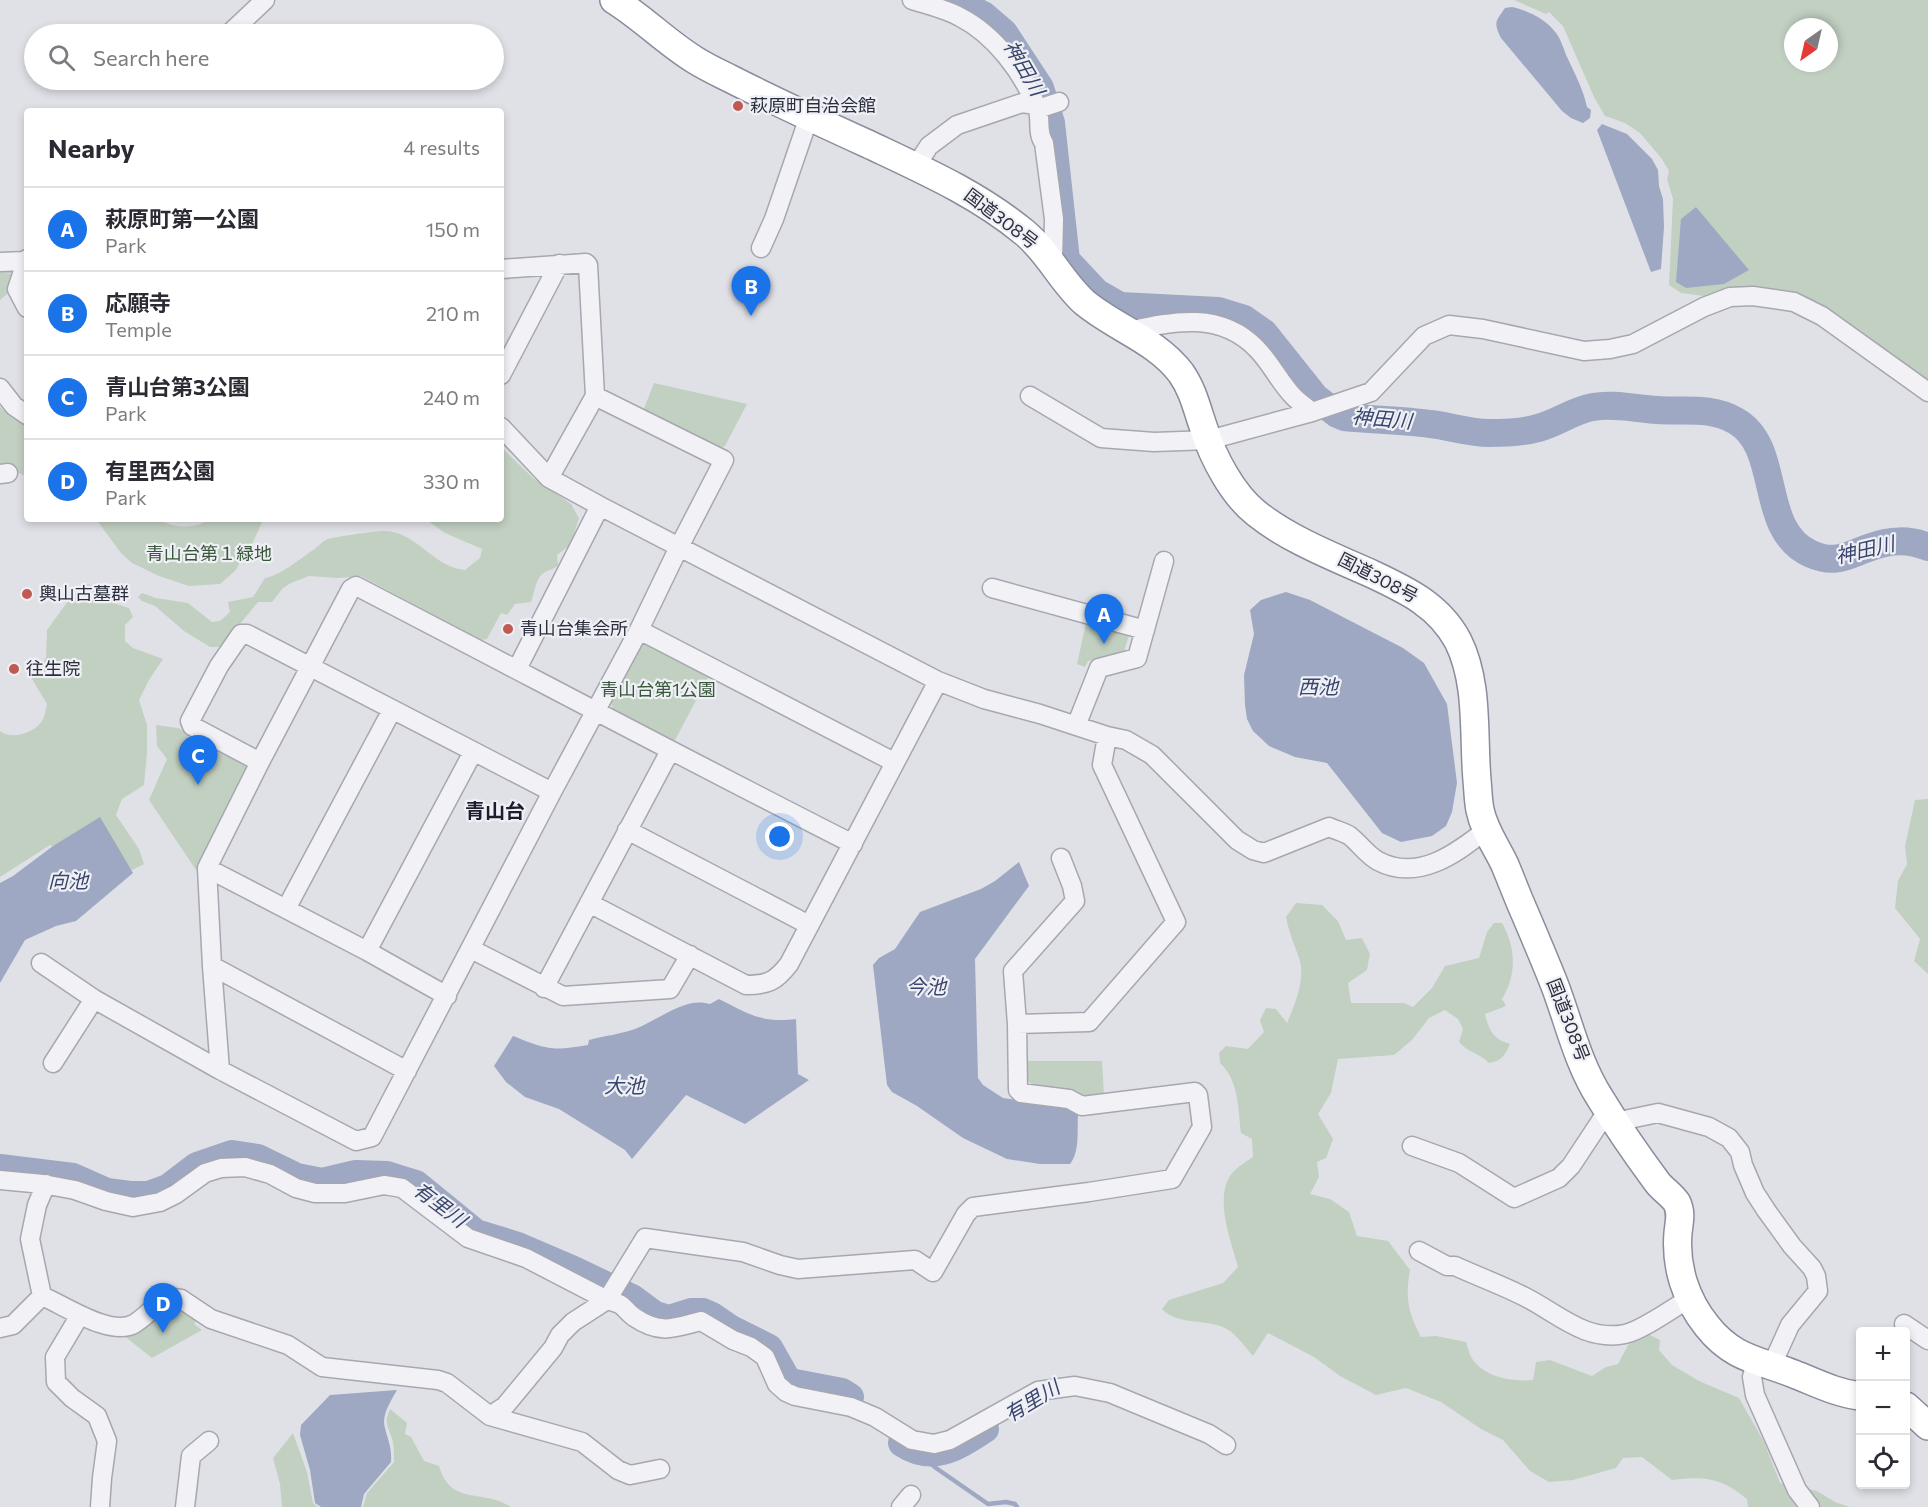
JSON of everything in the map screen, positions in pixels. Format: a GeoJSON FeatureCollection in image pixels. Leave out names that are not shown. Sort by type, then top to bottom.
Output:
{"type":"FeatureCollection","features":[{"type":"Feature","properties":{"kind":"highway","name":"国道308号"},"geometry":{"type":"LineString","coordinates":[[614,0],[694,59],[808,117],[916,166],[974,197],[1022,230],[1038,244],[1053,262],[1066,284],[1078,296],[1112,322],[1169,359],[1183,376],[1198,405],[1205,435],[1221,469],[1251,509],[1270,524],[1407,591],[1422,600],[1441,617],[1457,639],[1472,684],[1479,808],[1486,830],[1505,866],[1596,1093],[1649,1172],[1679,1207],[1681,1218],[1678,1231],[1679,1268],[1690,1298],[1704,1323],[1731,1350],[1764,1365],[1791,1372],[1818,1385],[1856,1395]]}},
{"type":"Feature","properties":{"kind":"highway"},"geometry":{"type":"LineString","coordinates":[[1910,1410],[1928,1426]]}},
{"type":"Feature","properties":{"kind":"street"},"geometry":{"type":"LineString","coordinates":[[239,24],[265,0]]}},
{"type":"Feature","properties":{"kind":"street"},"geometry":{"type":"LineString","coordinates":[[912,0],[958,15],[978,27],[1014,66],[1037,107],[1054,219],[1053,262]]}},
{"type":"Feature","properties":{"kind":"street"},"geometry":{"type":"LineString","coordinates":[[916,166],[929,146],[957,125],[1022,103],[1037,107],[1059,102]]}},
{"type":"Feature","properties":{"kind":"street"},"geometry":{"type":"LineString","coordinates":[[761,248],[774,219],[808,117]]}},
{"type":"Feature","properties":{"kind":"street"},"geometry":{"type":"LineString","coordinates":[[0,262],[24,260]]}},
{"type":"Feature","properties":{"kind":"street"},"geometry":{"type":"LineString","coordinates":[[504,269],[560,264],[585,263],[588,265],[595,396],[549,478]]}},
{"type":"Feature","properties":{"kind":"street"},"geometry":{"type":"LineString","coordinates":[[504,369],[560,264]]}},
{"type":"Feature","properties":{"kind":"street"},"geometry":{"type":"LineString","coordinates":[[24,266],[17,289],[24,302]]}},
{"type":"Feature","properties":{"kind":"street"},"geometry":{"type":"LineString","coordinates":[[1030,396],[1101,438],[1154,442],[1209,440],[1312,412],[1371,392],[1424,336],[1449,325],[1483,329],[1584,351],[1610,350],[1633,344],[1704,307],[1730,297],[1753,296],[1794,302],[1822,316],[1928,392]]}},
{"type":"Feature","properties":{"kind":"street"},"geometry":{"type":"LineString","coordinates":[[1129,331],[1157,324],[1197,320],[1220,325],[1240,334],[1256,348],[1293,396],[1312,412]]}},
{"type":"Feature","properties":{"kind":"street"},"geometry":{"type":"LineString","coordinates":[[0,388],[14,406],[24,413]]}},
{"type":"Feature","properties":{"kind":"street"},"geometry":{"type":"LineString","coordinates":[[41,963],[94,999],[220,1070],[356,1142],[372,1137],[639,630],[724,460],[595,396]]}},
{"type":"Feature","properties":{"kind":"street"},"geometry":{"type":"LineString","coordinates":[[504,430],[549,478],[938,681],[984,699],[1126,740],[1152,755],[1237,840],[1253,850],[1264,853],[1303,835],[1329,827],[1348,835],[1377,861],[1406,870],[1433,864],[1458,852],[1486,830]]}},
{"type":"Feature","properties":{"kind":"street"},"geometry":{"type":"LineString","coordinates":[[518,669],[600,506]]}},
{"type":"Feature","properties":{"kind":"street"},"geometry":{"type":"LineString","coordinates":[[1076,726],[1099,668],[1137,657],[1164,561]]}},
{"type":"Feature","properties":{"kind":"street"},"geometry":{"type":"LineString","coordinates":[[220,1070],[207,868],[351,589],[356,586],[853,844]]}},
{"type":"Feature","properties":{"kind":"street"},"geometry":{"type":"LineString","coordinates":[[992,588],[1145,630]]}},
{"type":"Feature","properties":{"kind":"street"},"geometry":{"type":"LineString","coordinates":[[639,630],[894,762]]}},
{"type":"Feature","properties":{"kind":"street"},"geometry":{"type":"LineString","coordinates":[[260,762],[192,726],[190,721],[219,666],[240,634],[247,634],[552,792]]}},
{"type":"Feature","properties":{"kind":"street"},"geometry":{"type":"LineString","coordinates":[[590,903],[746,986],[764,985],[781,975],[853,844],[938,681]]}},
{"type":"Feature","properties":{"kind":"street"},"geometry":{"type":"LineString","coordinates":[[286,909],[392,710]]}},
{"type":"Feature","properties":{"kind":"street"},"geometry":{"type":"LineString","coordinates":[[1017,1024],[1089,1022],[1176,922],[1102,765],[1107,736]]}},
{"type":"Feature","properties":{"kind":"street"},"geometry":{"type":"LineString","coordinates":[[544,988],[670,751]]}},
{"type":"Feature","properties":{"kind":"street"},"geometry":{"type":"LineString","coordinates":[[367,951],[473,752]]}},
{"type":"Feature","properties":{"kind":"street"},"geometry":{"type":"LineString","coordinates":[[627,830],[809,925]]}},
{"type":"Feature","properties":{"kind":"street"},"geometry":{"type":"LineString","coordinates":[[490,1416],[505,1406],[553,1348],[560,1335],[573,1322],[608,1300],[645,1238],[743,1252],[798,1269],[915,1260],[933,1272],[966,1214],[973,1207],[1172,1179],[1202,1127],[1198,1095],[1195,1092],[1082,1106],[1069,1099],[1020,1093],[1018,1090],[1013,971],[1075,901],[1061,858]]}},
{"type":"Feature","properties":{"kind":"street"},"geometry":{"type":"LineString","coordinates":[[207,868],[367,951],[447,996]]}},
{"type":"Feature","properties":{"kind":"street"},"geometry":{"type":"LineString","coordinates":[[471,948],[563,996],[670,989],[690,955]]}},
{"type":"Feature","properties":{"kind":"street"},"geometry":{"type":"LineString","coordinates":[[212,966],[407,1071]]}},
{"type":"Feature","properties":{"kind":"street"},"geometry":{"type":"LineString","coordinates":[[53,1063],[94,999]]}},
{"type":"Feature","properties":{"kind":"street"},"geometry":{"type":"LineString","coordinates":[[1413,1146],[1459,1163],[1514,1198],[1559,1178],[1612,1116],[1658,1113],[1709,1127],[1729,1138],[1740,1152],[1755,1193],[1786,1239],[1812,1268],[1816,1276],[1818,1291],[1802,1308],[1764,1365],[1752,1377],[1755,1395],[1797,1490],[1810,1507]]}},
{"type":"Feature","properties":{"kind":"street"},"geometry":{"type":"LineString","coordinates":[[0,1180],[46,1184],[75,1190],[106,1202],[133,1207],[160,1202],[176,1194],[205,1173],[221,1168],[245,1167],[270,1174],[296,1188],[315,1193],[345,1192],[384,1185],[402,1188],[468,1238],[526,1258],[608,1300],[622,1304],[633,1316],[657,1328],[667,1330],[701,1321],[733,1340],[751,1347],[765,1357],[777,1384],[786,1392],[857,1409],[875,1417],[912,1440],[934,1443],[950,1440],[1038,1391],[1075,1386],[1110,1393],[1209,1434],[1227,1445]]}},
{"type":"Feature","properties":{"kind":"street"},"geometry":{"type":"LineString","coordinates":[[46,1184],[38,1205],[30,1239],[42,1296],[80,1315],[102,1324],[123,1328],[134,1324],[166,1297],[181,1299],[211,1319],[288,1345],[322,1367],[428,1378],[447,1383],[490,1416],[582,1442],[618,1470],[630,1475],[660,1469]]}},
{"type":"Feature","properties":{"kind":"street"},"geometry":{"type":"LineString","coordinates":[[1419,1251],[1447,1266],[1455,1266],[1528,1298],[1562,1320],[1589,1333],[1609,1335],[1632,1331],[1690,1298]]}},
{"type":"Feature","properties":{"kind":"street"},"geometry":{"type":"LineString","coordinates":[[0,1328],[13,1325],[42,1296]]}},
{"type":"Feature","properties":{"kind":"street"},"geometry":{"type":"LineString","coordinates":[[80,1315],[55,1357],[56,1382],[72,1398],[97,1416],[107,1441],[100,1507]]}},
{"type":"Feature","properties":{"kind":"street"},"geometry":{"type":"LineString","coordinates":[[1904,1324],[1928,1340]]}},
{"type":"Feature","properties":{"kind":"street"},"geometry":{"type":"LineString","coordinates":[[185,1507],[191,1456],[209,1441]]}},
{"type":"Feature","properties":{"kind":"green space"},"geometry":{"type":"Polygon","coordinates":[[[1514,0],[1928,0],[1928,380],[1826,308],[1788,291],[1743,287],[1704,296],[1681,293],[1669,285],[1673,199],[1667,179],[1669,171],[1640,133],[1625,123],[1605,116],[1594,97],[1563,26],[1549,12],[1546,14],[1514,0]]]}},
{"type":"Feature","properties":{"kind":"green space"},"geometry":{"type":"Polygon","coordinates":[[[0,272],[13,274],[13,289],[0,300],[0,272]]]}},
{"type":"Feature","properties":{"kind":"green space"},"geometry":{"type":"Polygon","coordinates":[[[654,383],[747,404],[725,446],[717,450],[643,411],[654,383]]]}},
{"type":"Feature","properties":{"kind":"green space"},"geometry":{"type":"Polygon","coordinates":[[[0,407],[24,423],[24,476],[0,464],[0,407]]]}},
{"type":"Feature","properties":{"kind":"green space","name":"青山台第１緑地"},"geometry":{"type":"Polygon","coordinates":[[[504,450],[533,478],[571,504],[579,518],[571,544],[557,555],[558,565],[539,578],[531,602],[515,604],[507,615],[501,613],[487,639],[481,640],[361,576],[338,578],[309,576],[291,583],[283,588],[272,602],[258,602],[221,647],[210,647],[184,631],[155,606],[138,597],[142,593],[156,598],[188,603],[212,622],[220,621],[230,612],[228,602],[253,597],[265,578],[289,567],[326,540],[379,531],[395,532],[405,536],[453,567],[465,570],[480,558],[482,549],[445,533],[429,522],[504,522],[504,450]]]}},
{"type":"Feature","properties":{"kind":"green space","name":"青山台第１緑地"},"geometry":{"type":"Polygon","coordinates":[[[98,522],[164,522],[177,526],[191,526],[204,522],[262,522],[235,571],[220,584],[189,586],[159,576],[132,563],[121,553],[98,522]]]}},
{"type":"Feature","properties":{"kind":"green space"},"geometry":{"type":"Polygon","coordinates":[[[86,584],[110,588],[110,602],[129,608],[133,617],[125,625],[125,641],[133,648],[163,659],[139,700],[147,725],[144,785],[122,799],[116,815],[139,849],[144,864],[132,870],[61,852],[50,845],[0,877],[0,731],[11,735],[24,734],[35,728],[43,719],[47,704],[32,679],[46,658],[47,630],[71,597],[86,584]]]}},
{"type":"Feature","properties":{"kind":"green space"},"geometry":{"type":"Polygon","coordinates":[[[1086,623],[1129,635],[1124,652],[1088,661],[1085,667],[1077,664],[1086,623]]]}},
{"type":"Feature","properties":{"kind":"green space","name":"青山台第1公園"},"geometry":{"type":"Polygon","coordinates":[[[650,641],[710,674],[674,742],[613,709],[610,699],[640,643],[650,641]]]}},
{"type":"Feature","properties":{"kind":"green space"},"geometry":{"type":"Polygon","coordinates":[[[156,725],[178,728],[246,761],[248,769],[196,870],[149,800],[167,759],[157,746],[156,725]]]}},
{"type":"Feature","properties":{"kind":"green space"},"geometry":{"type":"Polygon","coordinates":[[[1928,799],[1928,974],[1914,961],[1920,939],[1895,908],[1898,881],[1907,864],[1905,846],[1915,800],[1928,799]]]}},
{"type":"Feature","properties":{"kind":"green space"},"geometry":{"type":"Polygon","coordinates":[[[1296,903],[1322,905],[1338,921],[1346,940],[1362,938],[1370,954],[1367,970],[1348,983],[1351,1003],[1404,1003],[1413,1007],[1432,988],[1445,966],[1479,958],[1487,932],[1494,923],[1502,923],[1510,942],[1512,971],[1502,999],[1506,1006],[1485,1014],[1493,1033],[1510,1044],[1502,1057],[1489,1063],[1462,1045],[1459,1042],[1463,1029],[1458,1019],[1445,1010],[1429,1018],[1412,1040],[1394,1055],[1338,1059],[1331,1093],[1318,1114],[1333,1139],[1326,1158],[1317,1162],[1319,1177],[1310,1194],[1330,1199],[1349,1212],[1357,1236],[1388,1241],[1410,1270],[1409,1305],[1421,1337],[1436,1336],[1466,1342],[1476,1364],[1490,1374],[1507,1379],[1533,1380],[1536,1362],[1550,1360],[1592,1376],[1606,1367],[1618,1364],[1628,1345],[1648,1334],[1660,1340],[1659,1350],[1672,1365],[1699,1381],[1739,1398],[1764,1442],[1780,1483],[1817,1491],[1835,1502],[1850,1507],[1748,1507],[1747,1499],[1721,1483],[1694,1478],[1672,1480],[1642,1457],[1623,1458],[1616,1468],[1573,1480],[1549,1482],[1530,1471],[1503,1440],[1481,1429],[1441,1402],[1406,1388],[1376,1395],[1340,1376],[1314,1357],[1268,1333],[1253,1356],[1230,1331],[1214,1324],[1177,1318],[1162,1309],[1169,1300],[1223,1283],[1238,1267],[1225,1218],[1224,1192],[1234,1171],[1253,1157],[1252,1139],[1241,1133],[1234,1086],[1220,1063],[1219,1053],[1226,1046],[1248,1049],[1264,1032],[1260,1020],[1266,1008],[1276,1009],[1287,1023],[1299,991],[1301,974],[1299,958],[1286,917],[1296,903]]]}},
{"type":"Feature","properties":{"kind":"green space"},"geometry":{"type":"Polygon","coordinates":[[[1026,1061],[1102,1061],[1104,1096],[1086,1097],[1071,1090],[1037,1088],[1025,1079],[1026,1061]]]}},
{"type":"Feature","properties":{"kind":"green space"},"geometry":{"type":"Polygon","coordinates":[[[170,1305],[178,1305],[198,1318],[194,1324],[202,1330],[152,1358],[123,1335],[170,1305]]]}},
{"type":"Feature","properties":{"kind":"green space"},"geometry":{"type":"Polygon","coordinates":[[[390,1409],[407,1423],[405,1434],[411,1437],[424,1461],[439,1466],[444,1479],[451,1487],[469,1495],[500,1501],[511,1507],[363,1507],[367,1493],[394,1462],[393,1442],[387,1426],[390,1409]]]}},
{"type":"Feature","properties":{"kind":"green space"},"geometry":{"type":"Polygon","coordinates":[[[293,1433],[307,1472],[313,1503],[318,1507],[282,1507],[280,1484],[273,1458],[293,1433]]]}},
{"type":"Feature","properties":{"kind":"water"},"geometry":{"type":"Polygon","coordinates":[[[1505,8],[1524,10],[1542,20],[1558,36],[1587,107],[1591,110],[1590,118],[1583,123],[1562,111],[1501,38],[1497,28],[1499,16],[1505,8]]]}},
{"type":"Feature","properties":{"kind":"water"},"geometry":{"type":"Polygon","coordinates":[[[1602,124],[1627,134],[1652,159],[1658,170],[1663,199],[1664,227],[1661,269],[1651,272],[1597,130],[1602,124]]]}},
{"type":"Feature","properties":{"kind":"water"},"geometry":{"type":"Polygon","coordinates":[[[1696,207],[1749,270],[1724,284],[1686,288],[1676,282],[1681,219],[1696,207]]]}},
{"type":"Feature","properties":{"kind":"water","name":"西池"},"geometry":{"type":"Polygon","coordinates":[[[1286,592],[1310,600],[1403,648],[1424,663],[1447,704],[1457,783],[1452,812],[1446,826],[1432,836],[1401,842],[1382,833],[1327,763],[1295,757],[1269,746],[1253,731],[1247,719],[1244,675],[1254,634],[1250,610],[1261,600],[1286,592]]]}},
{"type":"Feature","properties":{"kind":"water","name":"向池"},"geometry":{"type":"Polygon","coordinates":[[[100,817],[133,873],[76,921],[56,926],[25,940],[0,983],[0,883],[100,817]]]}},
{"type":"Feature","properties":{"kind":"water","name":"今池"},"geometry":{"type":"Polygon","coordinates":[[[1019,862],[1029,886],[975,959],[978,1078],[983,1085],[1003,1098],[1066,1107],[1078,1115],[1077,1147],[1070,1164],[1040,1164],[1007,1159],[963,1138],[917,1106],[892,1092],[887,1085],[873,965],[879,958],[895,949],[920,912],[981,889],[1019,862]]]}},
{"type":"Feature","properties":{"kind":"water","name":"大池"},"geometry":{"type":"Polygon","coordinates":[[[719,999],[756,1016],[773,1020],[796,1019],[798,1074],[809,1080],[745,1124],[686,1095],[632,1159],[625,1150],[559,1109],[525,1097],[506,1082],[494,1066],[513,1036],[550,1048],[588,1045],[589,1040],[635,1029],[682,1006],[701,1002],[710,1004],[719,999]]]}},
{"type":"Feature","properties":{"kind":"water"},"geometry":{"type":"Polygon","coordinates":[[[397,1390],[384,1418],[391,1462],[364,1494],[361,1507],[321,1507],[315,1503],[310,1470],[300,1435],[301,1425],[330,1395],[397,1390]]]}},
{"type":"Feature","properties":{"kind":"waterway","name":"神田川"},"geometry":{"type":"LineString","coordinates":[[953,0],[983,15],[1004,33],[1040,88],[1051,123],[1066,260],[1097,293],[1120,306],[1218,311],[1244,319],[1264,333],[1315,397],[1344,417],[1419,423],[1495,433],[1538,428],[1579,411],[1601,406],[1717,413],[1736,421],[1751,433],[1760,450],[1783,527],[1794,543],[1811,554],[1835,559],[1878,545],[1900,541],[1928,547]]}},
{"type":"Feature","properties":{"kind":"waterway","name":"有里川"},"geometry":{"type":"LineString","coordinates":[[0,1168],[73,1177],[107,1192],[130,1195],[149,1195],[168,1188],[197,1166],[232,1154],[258,1158],[297,1177],[322,1182],[356,1174],[387,1175],[416,1184],[476,1233],[518,1246],[574,1270],[632,1298],[655,1315],[669,1319],[691,1312],[703,1312],[769,1348],[790,1382],[842,1392],[850,1397]]}},
{"type":"Feature","properties":{"kind":"waterway","name":"有里川"},"geometry":{"type":"LineString","coordinates":[[902,1443],[914,1449],[935,1452],[955,1446],[985,1429]]}},
{"type":"Feature","properties":{"kind":"waterway"},"geometry":{"type":"LineString","coordinates":[[918,1452],[936,1468],[988,1504],[1006,1502],[1015,1504],[1017,1507]]}},
{"type":"Feature","properties":{"kind":"place","name":"萩原町自治会館"},"geometry":{"type":"Point","coordinates":[738,106]}},
{"type":"Feature","properties":{"kind":"place","name":"応願寺"},"geometry":{"type":"Point","coordinates":[751,316]}},
{"type":"Feature","properties":{"kind":"place","name":"輿山古墓群"},"geometry":{"type":"Point","coordinates":[27,594]}},
{"type":"Feature","properties":{"kind":"place","name":"青山台集会所"},"geometry":{"type":"Point","coordinates":[508,629]}},
{"type":"Feature","properties":{"kind":"place","name":"萩原町第一公園"},"geometry":{"type":"Point","coordinates":[1104,644]}},
{"type":"Feature","properties":{"kind":"place","name":"往生院"},"geometry":{"type":"Point","coordinates":[14,669]}},
{"type":"Feature","properties":{"kind":"place","name":"青山台第3公園"},"geometry":{"type":"Point","coordinates":[198,785]}},
{"type":"Feature","properties":{"kind":"place","name":"有里西公園"},"geometry":{"type":"Point","coordinates":[163,1333]}},
{"type":"Feature","properties":{"kind":"district","name":"青山台"},"geometry":{"type":"Point","coordinates":[495,811]}}]}
